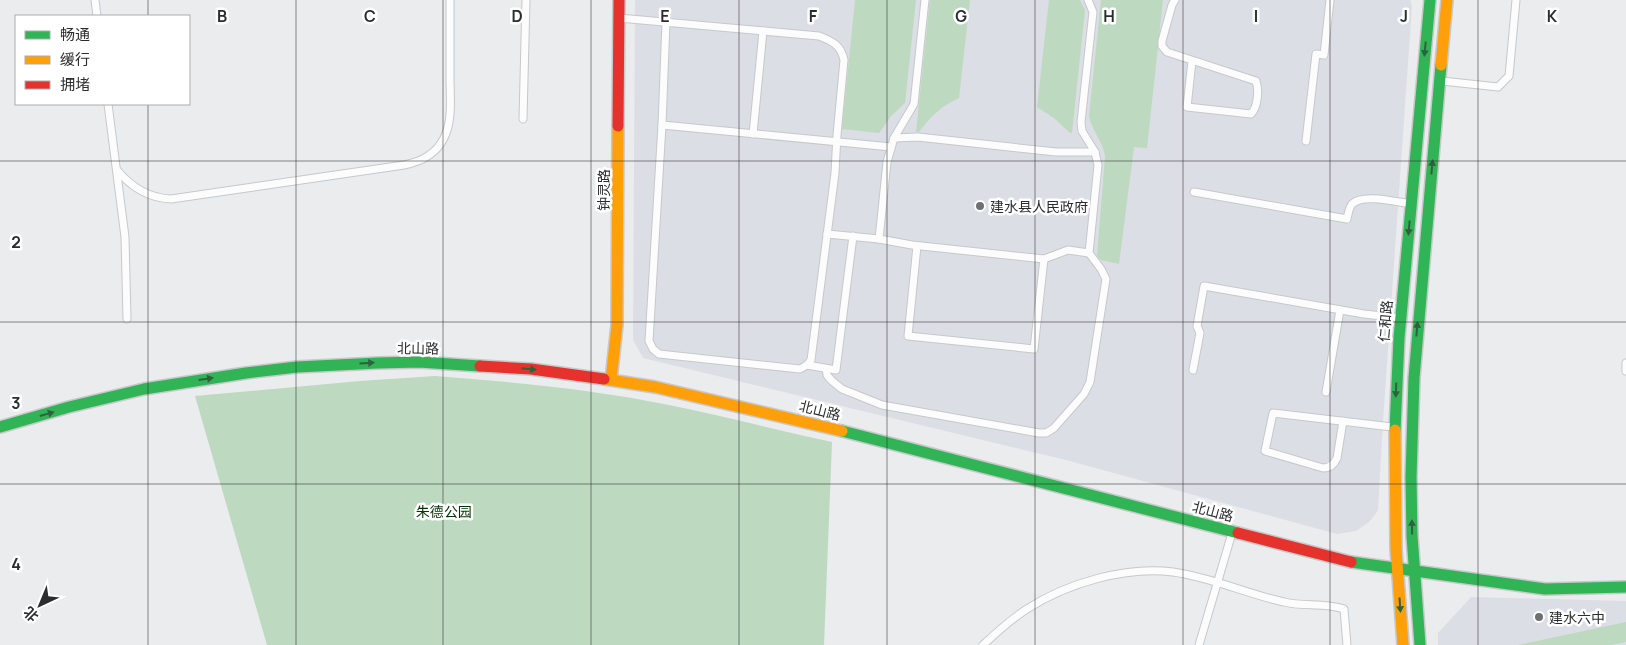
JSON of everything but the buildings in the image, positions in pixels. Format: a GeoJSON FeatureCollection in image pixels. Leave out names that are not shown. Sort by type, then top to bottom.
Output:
{"type":"FeatureCollection","features":[{"type":"Feature","properties":{"kind":"street","name":"钟灵路"},"geometry":{"type":"LineString","coordinates":[[610,380],[608,367],[617,318],[618,0]]}},
{"type":"Feature","properties":{"kind":"street","name":"仁和路"},"geometry":{"type":"LineString","coordinates":[[1403,645],[1397,569],[1392,556],[1395,427],[1400,318],[1430,0]]}},
{"type":"Feature","properties":{"kind":"street"},"geometry":{"type":"LineString","coordinates":[[1420,645],[1415,572],[1419,560],[1411,477],[1414,368],[1447,0]]}},
{"type":"Feature","properties":{"kind":"street","name":"北山路"},"geometry":{"type":"LineString","coordinates":[[0,427],[69,407],[144,390],[212,378],[297,367],[419,362],[530,369],[655,388],[792,418],[1346,561],[1545,589],[1626,587]]}},
{"type":"Feature","properties":{"kind":"street"},"geometry":{"type":"LineString","coordinates":[[608,367],[624,369]]}},
{"type":"Feature","properties":{"kind":"street"},"geometry":{"type":"LineString","coordinates":[[1392,556],[1419,560]]}},
{"type":"Feature","properties":{"kind":"lane"},"geometry":{"type":"LineString","coordinates":[[95,0],[97,15]]}},
{"type":"Feature","properties":{"kind":"lane"},"geometry":{"type":"LineString","coordinates":[[116,170],[134,187],[148,195],[171,200],[420,161],[440,145],[450,119],[450,0]]}},
{"type":"Feature","properties":{"kind":"lane"},"geometry":{"type":"LineString","coordinates":[[523,119],[526,0]]}},
{"type":"Feature","properties":{"kind":"lane"},"geometry":{"type":"LineString","coordinates":[[879,239],[887,162],[894,138],[914,104],[925,0]]}},
{"type":"Feature","properties":{"kind":"lane"},"geometry":{"type":"LineString","coordinates":[[826,369],[831,380],[842,389],[882,405],[1040,433],[1054,428],[1084,394],[1092,375],[1106,280],[1101,269],[1089,253],[1098,165],[1095,152],[1084,134],[1081,122],[1093,12],[1088,0]]}},
{"type":"Feature","properties":{"kind":"lane"},"geometry":{"type":"LineString","coordinates":[[1174,0],[1162,46],[1167,52],[1256,82],[1258,88],[1254,111],[1251,114],[1187,107],[1192,61]]}},
{"type":"Feature","properties":{"kind":"lane"},"geometry":{"type":"LineString","coordinates":[[1306,141],[1316,54],[1324,55],[1330,0]]}},
{"type":"Feature","properties":{"kind":"lane"},"geometry":{"type":"LineString","coordinates":[[1440,81],[1498,87],[1505,81],[1509,76],[1516,0]]}},
{"type":"Feature","properties":{"kind":"lane"},"geometry":{"type":"LineString","coordinates":[[618,18],[666,22],[819,36],[833,41],[840,48],[844,60],[835,173],[811,360],[800,369],[659,354],[650,346],[666,22]]}},
{"type":"Feature","properties":{"kind":"lane"},"geometry":{"type":"LineString","coordinates":[[753,134],[762,31]]}},
{"type":"Feature","properties":{"kind":"lane"},"geometry":{"type":"LineString","coordinates":[[108,105],[125,237],[127,319]]}},
{"type":"Feature","properties":{"kind":"lane"},"geometry":{"type":"LineString","coordinates":[[662,125],[891,147]]}},
{"type":"Feature","properties":{"kind":"lane"},"geometry":{"type":"LineString","coordinates":[[894,138],[918,137],[1056,152],[1095,152]]}},
{"type":"Feature","properties":{"kind":"lane"},"geometry":{"type":"LineString","coordinates":[[1194,192],[1347,219],[1350,207],[1358,200],[1366,198],[1411,204]]}},
{"type":"Feature","properties":{"kind":"lane"},"geometry":{"type":"LineString","coordinates":[[827,234],[879,239],[918,246],[1044,259],[1068,250],[1089,253]]}},
{"type":"Feature","properties":{"kind":"lane"},"geometry":{"type":"LineString","coordinates":[[807,365],[836,370],[852,236]]}},
{"type":"Feature","properties":{"kind":"lane"},"geometry":{"type":"LineString","coordinates":[[918,246],[908,336],[1034,349],[1044,259]]}},
{"type":"Feature","properties":{"kind":"lane"},"geometry":{"type":"LineString","coordinates":[[1193,370],[1200,333],[1197,326],[1204,286],[1340,310],[1400,318]]}},
{"type":"Feature","properties":{"kind":"lane"},"geometry":{"type":"LineString","coordinates":[[1326,392],[1340,310]]}},
{"type":"Feature","properties":{"kind":"lane"},"geometry":{"type":"LineString","coordinates":[[1626,363],[1626,371]]}},
{"type":"Feature","properties":{"kind":"lane"},"geometry":{"type":"LineString","coordinates":[[1343,422],[1337,458],[1328,468],[1265,451],[1273,413],[1395,427]]}},
{"type":"Feature","properties":{"kind":"lane"},"geometry":{"type":"LineString","coordinates":[[1199,645],[1232,531]]}},
{"type":"Feature","properties":{"kind":"lane"},"geometry":{"type":"LineString","coordinates":[[983,645],[1029,607],[1043,600],[1094,580],[1119,573],[1146,571],[1174,572],[1285,603],[1334,605],[1344,608],[1347,645]]}},
{"type":"Feature","properties":{"kind":"shaded area"},"geometry":{"type":"Polygon","coordinates":[[[635,0],[1410,0],[1412,6],[1378,510],[1374,516],[1356,531],[1337,534],[1066,460],[643,358],[633,340],[635,0]]]}},
{"type":"Feature","properties":{"kind":"shaded area","name":"建水六中"},"geometry":{"type":"Polygon","coordinates":[[[1471,597],[1626,601],[1626,645],[1438,645],[1438,633],[1471,597]]]}},
{"type":"Feature","properties":{"kind":"green space"},"geometry":{"type":"Polygon","coordinates":[[[855,0],[916,0],[905,103],[892,115],[879,133],[842,129],[855,0]]]}},
{"type":"Feature","properties":{"kind":"green space"},"geometry":{"type":"Polygon","coordinates":[[[930,0],[970,0],[959,98],[941,108],[919,132],[916,132],[930,0]]]}},
{"type":"Feature","properties":{"kind":"green space"},"geometry":{"type":"Polygon","coordinates":[[[1049,0],[1080,0],[1085,10],[1072,133],[1037,107],[1049,0]]]}},
{"type":"Feature","properties":{"kind":"green space"},"geometry":{"type":"Polygon","coordinates":[[[1101,0],[1163,0],[1147,148],[1134,147],[1119,264],[1101,260],[1097,256],[1105,156],[1089,116],[1101,0]]]}},
{"type":"Feature","properties":{"kind":"green space","name":"朱德公园"},"geometry":{"type":"Polygon","coordinates":[[[435,376],[582,390],[640,399],[832,442],[824,645],[267,645],[195,396],[435,376]]]}},
{"type":"Feature","properties":{"kind":"green space"},"geometry":{"type":"Polygon","coordinates":[[[1626,622],[1626,642],[1611,645],[1518,645],[1626,622]]]}},
{"type":"Feature","properties":{"kind":"traffic: fast"},"geometry":{"type":"LineString","coordinates":[[1395,430],[1399,338],[1430,0]]}},
{"type":"Feature","properties":{"kind":"traffic: fast"},"geometry":{"type":"LineString","coordinates":[[1420,645],[1412,536],[1411,477],[1414,378],[1441,65]]}},
{"type":"Feature","properties":{"kind":"traffic: fast"},"geometry":{"type":"LineString","coordinates":[[0,427],[69,407],[144,389],[246,373],[297,367],[378,363],[419,362],[480,366]]}},
{"type":"Feature","properties":{"kind":"traffic: fast"},"geometry":{"type":"LineString","coordinates":[[842,431],[1238,533]]}},
{"type":"Feature","properties":{"kind":"traffic: fast"},"geometry":{"type":"LineString","coordinates":[[1351,562],[1545,589],[1626,587]]}},
{"type":"Feature","properties":{"kind":"traffic: slow"},"geometry":{"type":"LineString","coordinates":[[1441,65],[1447,0]]}},
{"type":"Feature","properties":{"kind":"traffic: slow"},"geometry":{"type":"LineString","coordinates":[[611,380],[617,325],[618,126]]}},
{"type":"Feature","properties":{"kind":"traffic: slow"},"geometry":{"type":"LineString","coordinates":[[604,379],[655,387],[842,431]]}},
{"type":"Feature","properties":{"kind":"traffic: slow"},"geometry":{"type":"LineString","coordinates":[[1395,430],[1396,549],[1403,645]]}},
{"type":"Feature","properties":{"kind":"traffic: jam"},"geometry":{"type":"LineString","coordinates":[[618,126],[619,0]]}},
{"type":"Feature","properties":{"kind":"traffic: jam"},"geometry":{"type":"LineString","coordinates":[[480,366],[531,369],[604,379]]}},
{"type":"Feature","properties":{"kind":"traffic: jam"},"geometry":{"type":"LineString","coordinates":[[1238,533],[1351,562]]}},
{"type":"Feature","properties":{"kind":"place","name":"建水县人民政府"},"geometry":{"type":"Point","coordinates":[980,206]}},
{"type":"Feature","properties":{"kind":"place","name":"建水六中"},"geometry":{"type":"Point","coordinates":[1539,617]}}]}
